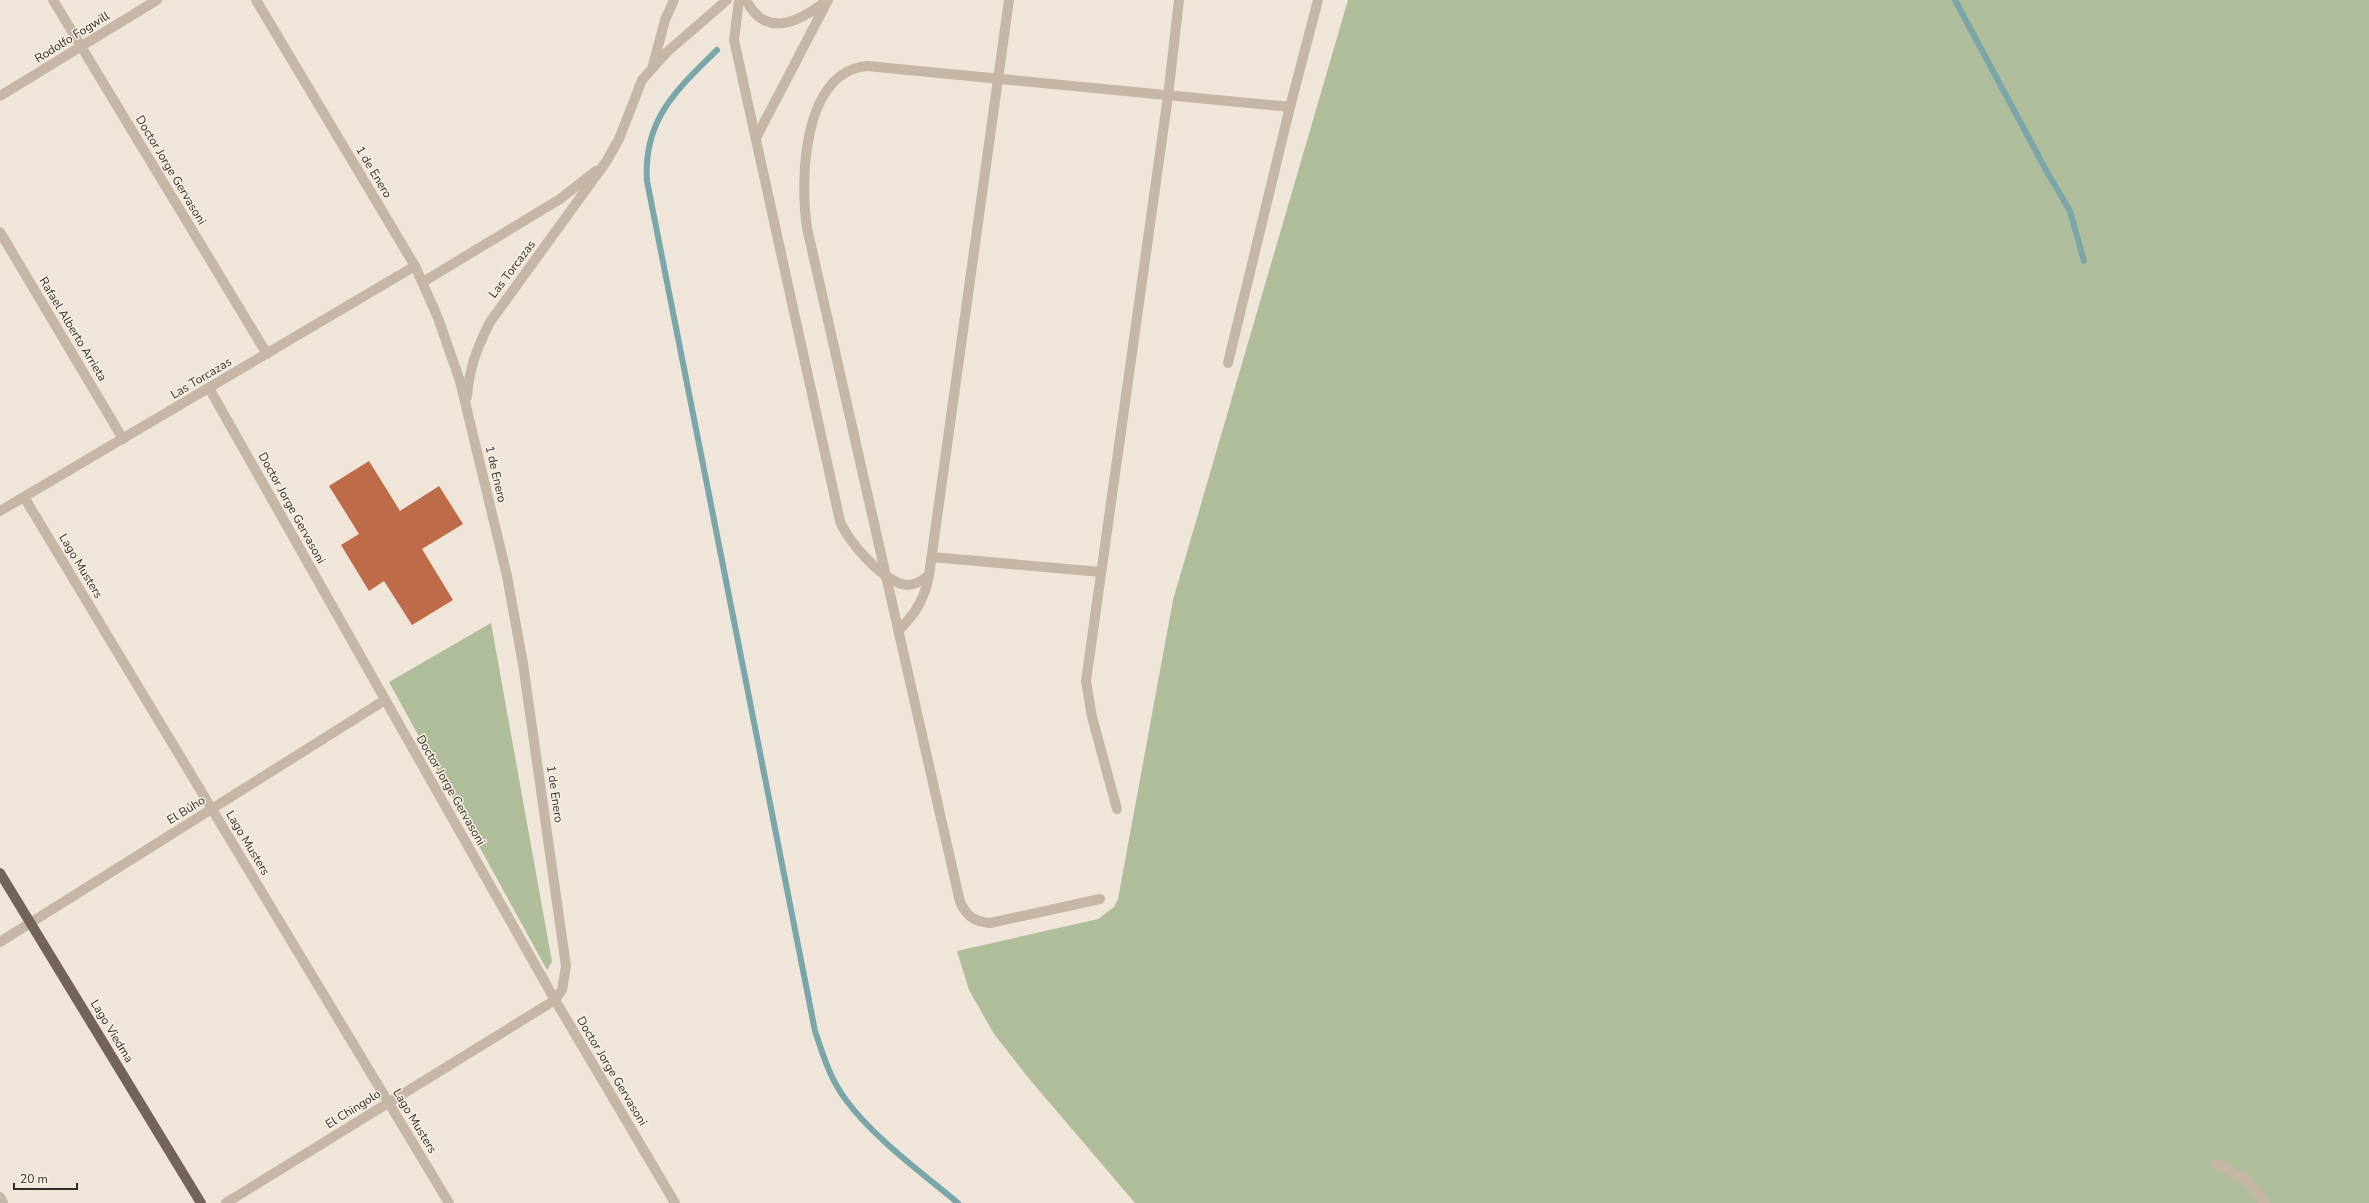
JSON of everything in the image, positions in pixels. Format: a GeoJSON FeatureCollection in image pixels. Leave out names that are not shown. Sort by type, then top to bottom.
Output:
{"type":"FeatureCollection","features":[{"type":"Feature","properties":{"kind":"main road","name":"Lago Viedma"},"geometry":{"type":"LineString","coordinates":[[0,873],[201,1203]]}},
{"type":"Feature","properties":{"kind":"street","name":"Doctor Jorge Gervasoni"},"geometry":{"type":"LineString","coordinates":[[53,0],[267,354]]}},
{"type":"Feature","properties":{"kind":"street","name":"Rodolfo Fogwill"},"geometry":{"type":"LineString","coordinates":[[0,96],[157,0]]}},
{"type":"Feature","properties":{"kind":"street","name":"1 de Enero"},"geometry":{"type":"LineString","coordinates":[[256,0],[415,266],[446,338],[466,403],[506,576],[523,664],[566,966],[562,990],[555,1000]]}},
{"type":"Feature","properties":{"kind":"street"},"geometry":{"type":"LineString","coordinates":[[652,66],[665,20],[674,0]]}},
{"type":"Feature","properties":{"kind":"street","name":"Las Torcazas"},"geometry":{"type":"LineString","coordinates":[[466,403],[469,372],[478,344],[490,322],[606,162],[619,138],[642,80],[652,66],[727,0]]}},
{"type":"Feature","properties":{"kind":"street"},"geometry":{"type":"LineString","coordinates":[[739,0],[734,40],[840,522],[849,539],[886,576],[900,584],[908,585],[916,584],[929,575]]}},
{"type":"Feature","properties":{"kind":"street"},"geometry":{"type":"LineString","coordinates":[[746,0],[759,17],[777,24],[803,17],[828,0]]}},
{"type":"Feature","properties":{"kind":"street"},"geometry":{"type":"LineString","coordinates":[[756,138],[828,0]]}},
{"type":"Feature","properties":{"kind":"street"},"geometry":{"type":"LineString","coordinates":[[899,630],[916,612],[922,600],[929,575],[1009,0]]}},
{"type":"Feature","properties":{"kind":"street"},"geometry":{"type":"LineString","coordinates":[[1117,809],[1092,717],[1086,682],[1168,96],[1179,0]]}},
{"type":"Feature","properties":{"kind":"street"},"geometry":{"type":"LineString","coordinates":[[1228,363],[1290,107],[1318,0]]}},
{"type":"Feature","properties":{"kind":"street"},"geometry":{"type":"LineString","coordinates":[[1100,899],[990,924],[979,923],[971,918],[964,910],[960,902],[807,228],[803,196],[806,150],[812,126],[826,92],[844,72],[854,67],[867,66],[1290,107]]}},
{"type":"Feature","properties":{"kind":"street","name":"Las Torcazas"},"geometry":{"type":"LineString","coordinates":[[423,282],[560,199],[606,162]]}},
{"type":"Feature","properties":{"kind":"street","name":"Rafael Alberto Arrieta"},"geometry":{"type":"LineString","coordinates":[[0,232],[123,438]]}},
{"type":"Feature","properties":{"kind":"street","name":"Las Torcazas"},"geometry":{"type":"LineString","coordinates":[[0,511],[415,266]]}},
{"type":"Feature","properties":{"kind":"street","name":"Doctor Jorge Gervasoni"},"geometry":{"type":"LineString","coordinates":[[209,388],[555,1000],[675,1203]]}},
{"type":"Feature","properties":{"kind":"street","name":"Lago Musters"},"geometry":{"type":"LineString","coordinates":[[24,497],[449,1203]]}},
{"type":"Feature","properties":{"kind":"street"},"geometry":{"type":"LineString","coordinates":[[932,557],[1101,572]]}},
{"type":"Feature","properties":{"kind":"street","name":"El Búho"},"geometry":{"type":"LineString","coordinates":[[0,942],[385,700]]}},
{"type":"Feature","properties":{"kind":"street","name":"El Chingolo"},"geometry":{"type":"LineString","coordinates":[[226,1203],[555,1000]]}},
{"type":"Feature","properties":{"kind":"street"},"geometry":{"type":"LineString","coordinates":[[2217,1164],[2245,1179],[2265,1203]]}},
{"type":"Feature","properties":{"kind":"street"},"geometry":{"type":"LineString","coordinates":[[0,1197],[3,1203]]}},
{"type":"Feature","properties":{"kind":"green space"},"geometry":{"type":"Polygon","coordinates":[[[1348,0],[2369,0],[2369,1203],[1135,1203],[1031,1081],[994,1034],[969,990],[957,951],[1098,919],[1114,907],[1118,899],[1173,600],[1348,0]]]}},
{"type":"Feature","properties":{"kind":"green space"},"geometry":{"type":"Polygon","coordinates":[[[491,623],[552,962],[547,970],[389,682],[491,623]]]}},
{"type":"Feature","properties":{"kind":"building"},"geometry":{"type":"Polygon","coordinates":[[[369,461],[400,511],[439,486],[463,524],[422,549],[453,600],[412,625],[384,581],[369,591],[341,545],[359,534],[329,486],[369,461]]]}},
{"type":"Feature","properties":{"kind":"waterway"},"geometry":{"type":"LineString","coordinates":[[1955,0],[2046,170],[2070,211],[2084,261]]}},
{"type":"Feature","properties":{"kind":"waterway"},"geometry":{"type":"LineString","coordinates":[[717,50],[688,79],[665,108],[650,140],[647,159],[647,181],[815,1031],[828,1067],[840,1092],[857,1114],[884,1141],[958,1203]]}}]}
